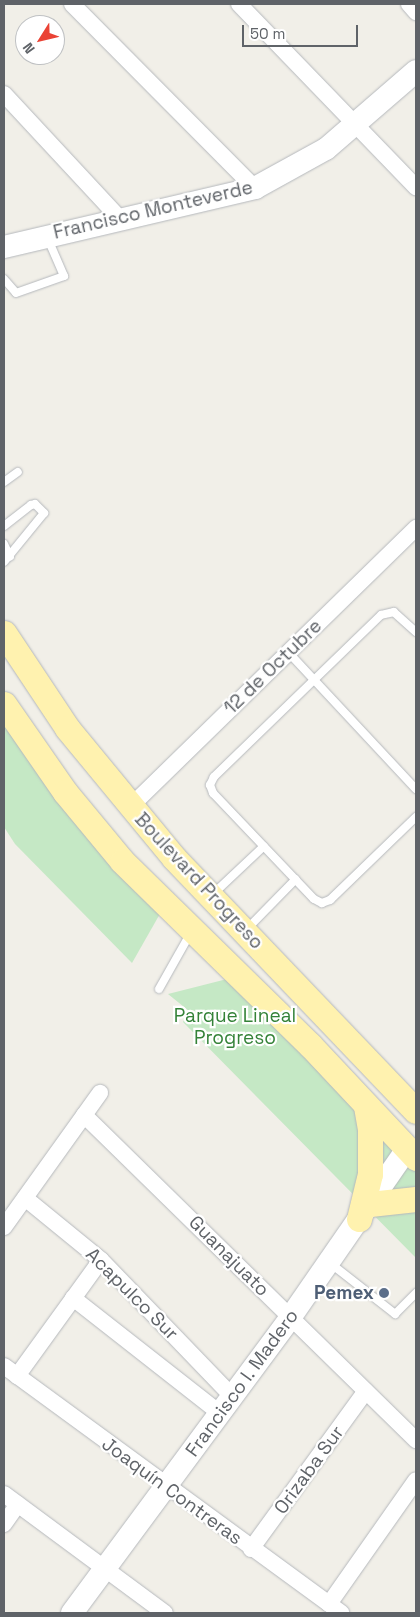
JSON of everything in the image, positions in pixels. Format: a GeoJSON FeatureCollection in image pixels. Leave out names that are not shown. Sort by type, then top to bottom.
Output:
{"type":"FeatureCollection","features":[{"type":"Feature","properties":{"kind":"main road","name":"Boulevard Progreso"},"geometry":{"type":"LineString","coordinates":[[4,633],[67,728],[130,806],[211,896],[411,1106]]}},
{"type":"Feature","properties":{"kind":"main road","name":"Boulevard Progreso"},"geometry":{"type":"LineString","coordinates":[[4,704],[94,829],[192,932],[284,1019],[366,1106],[413,1152]]}},
{"type":"Feature","properties":{"kind":"main road"},"geometry":{"type":"LineString","coordinates":[[366,1106],[370,1136],[370,1174],[364,1211],[416,1199]]}},
{"type":"Feature","properties":{"kind":"main road"},"geometry":{"type":"LineString","coordinates":[[411,1106],[413,1152]]}},
{"type":"Feature","properties":{"kind":"street"},"geometry":{"type":"LineString","coordinates":[[72,4],[255,188]]}},
{"type":"Feature","properties":{"kind":"street"},"geometry":{"type":"LineString","coordinates":[[239,4],[416,187]]}},
{"type":"Feature","properties":{"kind":"street"},"geometry":{"type":"LineString","coordinates":[[409,4],[416,12]]}},
{"type":"Feature","properties":{"kind":"street","name":"Francisco Monteverde"},"geometry":{"type":"LineString","coordinates":[[6,243],[122,221],[255,188],[318,153],[357,125],[416,71]]}},
{"type":"Feature","properties":{"kind":"street"},"geometry":{"type":"LineString","coordinates":[[4,94],[122,221]]}},
{"type":"Feature","properties":{"kind":"street","name":"12 de Octubre"},"geometry":{"type":"LineString","coordinates":[[130,806],[416,528]]}},
{"type":"Feature","properties":{"kind":"street"},"geometry":{"type":"LineString","coordinates":[[4,1227],[100,1093]]}},
{"type":"Feature","properties":{"kind":"street","name":"Guanajuato"},"geometry":{"type":"LineString","coordinates":[[84,1116],[416,1440]]}},
{"type":"Feature","properties":{"kind":"street","name":"Francisco I. Madero"},"geometry":{"type":"LineString","coordinates":[[72,1613],[227,1405],[364,1211],[413,1152]]}},
{"type":"Feature","properties":{"kind":"street","name":"Acapulco Sur"},"geometry":{"type":"LineString","coordinates":[[25,1198],[101,1260],[227,1405]]}},
{"type":"Feature","properties":{"kind":"street"},"geometry":{"type":"LineString","coordinates":[[17,1376],[101,1260]]}},
{"type":"Feature","properties":{"kind":"street"},"geometry":{"type":"LineString","coordinates":[[73,1298],[227,1405]]}},
{"type":"Feature","properties":{"kind":"street","name":"Joaquín Contreras"},"geometry":{"type":"LineString","coordinates":[[4,1366],[166,1487],[335,1608]]}},
{"type":"Feature","properties":{"kind":"street","name":"Orizaba Sur"},"geometry":{"type":"LineString","coordinates":[[251,1549],[366,1391]]}},
{"type":"Feature","properties":{"kind":"street"},"geometry":{"type":"LineString","coordinates":[[335,1608],[416,1480]]}},
{"type":"Feature","properties":{"kind":"street"},"geometry":{"type":"LineString","coordinates":[[4,1494],[165,1613]]}},
{"type":"Feature","properties":{"kind":"street"},"geometry":{"type":"LineString","coordinates":[[4,1524],[18,1504]]}},
{"type":"Feature","properties":{"kind":"lane"},"geometry":{"type":"LineString","coordinates":[[4,279],[16,293],[64,276],[46,235]]}},
{"type":"Feature","properties":{"kind":"lane"},"geometry":{"type":"LineString","coordinates":[[4,482],[18,472]]}},
{"type":"Feature","properties":{"kind":"lane"},"geometry":{"type":"LineString","coordinates":[[4,526],[32,505],[36,504],[44,513],[7,559]]}},
{"type":"Feature","properties":{"kind":"lane"},"geometry":{"type":"LineString","coordinates":[[4,544],[7,559]]}},
{"type":"Feature","properties":{"kind":"lane"},"geometry":{"type":"LineString","coordinates":[[416,632],[394,612],[385,612],[211,780],[214,793],[314,899],[326,902],[416,817]]}},
{"type":"Feature","properties":{"kind":"lane"},"geometry":{"type":"LineString","coordinates":[[289,652],[416,789]]}},
{"type":"Feature","properties":{"kind":"lane"},"geometry":{"type":"LineString","coordinates":[[211,896],[264,846]]}},
{"type":"Feature","properties":{"kind":"lane"},"geometry":{"type":"LineString","coordinates":[[245,932],[296,879]]}},
{"type":"Feature","properties":{"kind":"lane"},"geometry":{"type":"LineString","coordinates":[[159,989],[192,932]]}},
{"type":"Feature","properties":{"kind":"lane"},"geometry":{"type":"LineString","coordinates":[[329,1262],[396,1314],[416,1293]]}},
{"type":"Feature","properties":{"kind":"green space"},"geometry":{"type":"Polygon","coordinates":[[[4,718],[161,912],[132,963],[15,844],[4,827],[4,718]]]}},
{"type":"Feature","properties":{"kind":"green space","name":"Parque Lineal Progreso"},"geometry":{"type":"Polygon","coordinates":[[[235,977],[416,1164],[416,1258],[183,1022],[189,1011],[168,994],[235,977]]]}},
{"type":"Feature","properties":{"kind":"place","name":"Pemex"},"geometry":{"type":"Point","coordinates":[384,1293]}}]}
